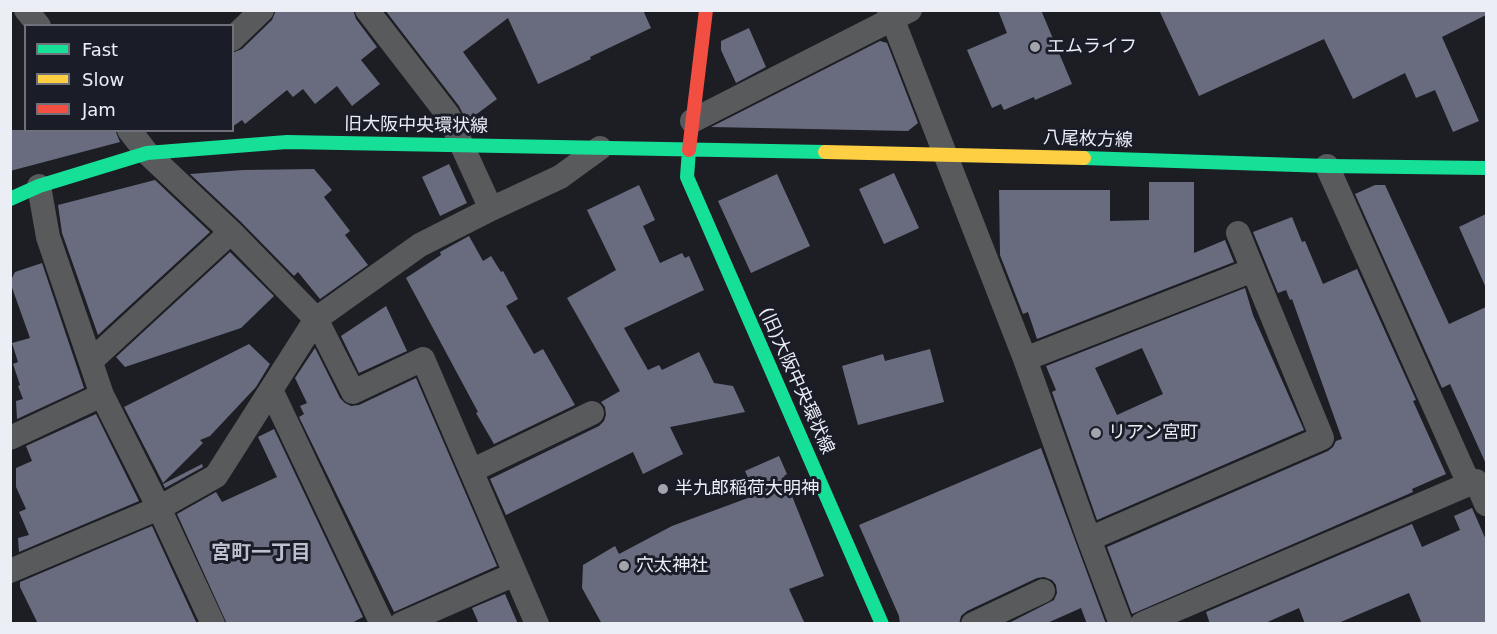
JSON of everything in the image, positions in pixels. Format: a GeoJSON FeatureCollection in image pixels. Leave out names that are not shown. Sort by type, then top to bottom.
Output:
{"type":"FeatureCollection","features":[{"type":"Feature","properties":{"kind":"main road"},"geometry":{"type":"LineString","coordinates":[[689,150],[706,10]]}},
{"type":"Feature","properties":{"kind":"main road","name":"旧大阪中央環状線"},"geometry":{"type":"LineString","coordinates":[[10,199],[136,137],[689,150]]}},
{"type":"Feature","properties":{"kind":"main road","name":"八尾枚方線"},"geometry":{"type":"LineString","coordinates":[[689,150],[1486,168]]}},
{"type":"Feature","properties":{"kind":"main road","name":"(旧)大阪中央環状線"},"geometry":{"type":"LineString","coordinates":[[689,150],[687,177],[882,624]]}},
{"type":"Feature","properties":{"kind":"street"},"geometry":{"type":"LineString","coordinates":[[26,10],[37,24]]}},
{"type":"Feature","properties":{"kind":"street"},"geometry":{"type":"LineString","coordinates":[[234,37],[262,10]]}},
{"type":"Feature","properties":{"kind":"street"},"geometry":{"type":"LineString","coordinates":[[367,10],[448,115],[492,209]]}},
{"type":"Feature","properties":{"kind":"street"},"geometry":{"type":"LineString","coordinates":[[692,121],[898,14],[944,154],[1025,359],[1121,624]]}},
{"type":"Feature","properties":{"kind":"street"},"geometry":{"type":"LineString","coordinates":[[136,137],[316,319],[353,392],[423,359],[537,624]]}},
{"type":"Feature","properties":{"kind":"street"},"geometry":{"type":"LineString","coordinates":[[10,571],[159,508],[216,476],[316,319],[420,244],[560,177],[600,148]]}},
{"type":"Feature","properties":{"kind":"street"},"geometry":{"type":"LineString","coordinates":[[1327,166],[1477,480],[1486,504]]}},
{"type":"Feature","properties":{"kind":"street"},"geometry":{"type":"LineString","coordinates":[[39,186],[48,237],[102,395],[159,508],[213,624]]}},
{"type":"Feature","properties":{"kind":"street"},"geometry":{"type":"LineString","coordinates":[[91,361],[231,232]]}},
{"type":"Feature","properties":{"kind":"street"},"geometry":{"type":"LineString","coordinates":[[1089,539],[1322,438],[1238,233]]}},
{"type":"Feature","properties":{"kind":"street"},"geometry":{"type":"LineString","coordinates":[[1025,359],[1253,270]]}},
{"type":"Feature","properties":{"kind":"street"},"geometry":{"type":"LineString","coordinates":[[271,390],[382,624]]}},
{"type":"Feature","properties":{"kind":"street"},"geometry":{"type":"LineString","coordinates":[[10,438],[102,395]]}},
{"type":"Feature","properties":{"kind":"street"},"geometry":{"type":"LineString","coordinates":[[471,471],[592,413]]}},
{"type":"Feature","properties":{"kind":"street"},"geometry":{"type":"LineString","coordinates":[[1142,624],[1477,480]]}},
{"type":"Feature","properties":{"kind":"street"},"geometry":{"type":"LineString","coordinates":[[401,624],[515,574]]}},
{"type":"Feature","properties":{"kind":"street"},"geometry":{"type":"LineString","coordinates":[[972,624],[1043,591]]}},
{"type":"Feature","properties":{"kind":"building"},"geometry":{"type":"Polygon","coordinates":[[[276,10],[353,10],[356,19],[377,47],[361,60],[380,84],[352,106],[337,86],[315,104],[303,89],[293,97],[287,90],[245,124],[242,120],[234,126],[234,52],[242,49],[272,20],[276,10]]]}},
{"type":"Feature","properties":{"kind":"building"},"geometry":{"type":"Polygon","coordinates":[[[385,10],[643,10],[651,28],[538,84],[508,18],[463,52],[497,99],[470,119],[465,118],[459,106],[385,10]]]}},
{"type":"Feature","properties":{"kind":"building"},"geometry":{"type":"Polygon","coordinates":[[[998,10],[1041,10],[1072,84],[1004,110],[1001,104],[992,108],[967,50],[1007,33],[998,10]]]}},
{"type":"Feature","properties":{"kind":"building"},"geometry":{"type":"Polygon","coordinates":[[[1159,10],[1486,10],[1486,15],[1442,37],[1479,121],[1453,132],[1435,90],[1416,98],[1405,73],[1353,99],[1324,39],[1199,96],[1159,10]]]}},
{"type":"Feature","properties":{"kind":"building"},"geometry":{"type":"Polygon","coordinates":[[[749,28],[766,67],[736,83],[721,50],[721,41],[749,28]]]}},
{"type":"Feature","properties":{"kind":"building"},"geometry":{"type":"Polygon","coordinates":[[[880,41],[887,43],[918,123],[908,131],[711,127],[880,41]]]}},
{"type":"Feature","properties":{"kind":"building"},"geometry":{"type":"Polygon","coordinates":[[[10,130],[116,132],[120,142],[10,171],[10,130]]]}},
{"type":"Feature","properties":{"kind":"building"},"geometry":{"type":"Polygon","coordinates":[[[449,164],[467,203],[440,216],[422,177],[449,164]]]}},
{"type":"Feature","properties":{"kind":"building"},"geometry":{"type":"Polygon","coordinates":[[[314,169],[332,190],[324,197],[350,231],[345,235],[368,265],[320,299],[298,272],[294,276],[190,174],[243,170],[314,169]]]}},
{"type":"Feature","properties":{"kind":"building"},"geometry":{"type":"Polygon","coordinates":[[[894,173],[919,228],[884,244],[859,189],[894,173]]]}},
{"type":"Feature","properties":{"kind":"building"},"geometry":{"type":"Polygon","coordinates":[[[777,174],[810,246],[751,273],[718,201],[777,174]]]}},
{"type":"Feature","properties":{"kind":"building"},"geometry":{"type":"Polygon","coordinates":[[[155,180],[210,232],[98,335],[62,233],[58,205],[155,180]]]}},
{"type":"Feature","properties":{"kind":"building"},"geometry":{"type":"Polygon","coordinates":[[[1149,182],[1194,182],[1194,253],[1225,240],[1234,262],[1037,339],[1028,312],[1023,314],[1000,255],[999,190],[1110,190],[1110,221],[1149,220],[1149,182]]]}},
{"type":"Feature","properties":{"kind":"building"},"geometry":{"type":"Polygon","coordinates":[[[639,185],[655,220],[643,226],[660,263],[682,253],[685,258],[689,256],[704,290],[624,328],[648,370],[659,365],[662,370],[699,352],[714,383],[733,386],[745,412],[670,427],[683,454],[643,474],[633,452],[506,515],[490,479],[599,426],[606,415],[605,407],[601,402],[620,391],[567,298],[616,270],[587,210],[639,185]]]}},
{"type":"Feature","properties":{"kind":"building"},"geometry":{"type":"Polygon","coordinates":[[[1375,185],[1385,185],[1449,324],[1486,307],[1486,464],[1450,384],[1442,388],[1355,194],[1375,185]]]}},
{"type":"Feature","properties":{"kind":"building"},"geometry":{"type":"Polygon","coordinates":[[[1486,214],[1486,288],[1459,227],[1486,214]]]}},
{"type":"Feature","properties":{"kind":"building"},"geometry":{"type":"Polygon","coordinates":[[[1292,217],[1323,284],[1357,269],[1416,400],[1413,401],[1446,474],[1412,489],[1413,492],[1132,614],[1107,547],[1328,451],[1336,441],[1342,439],[1292,299],[1290,300],[1286,290],[1278,293],[1253,232],[1292,217]]]}},
{"type":"Feature","properties":{"kind":"building"},"geometry":{"type":"Polygon","coordinates":[[[469,236],[483,261],[491,256],[501,272],[503,271],[518,299],[506,306],[534,354],[543,349],[575,405],[494,444],[406,278],[441,255],[440,252],[469,236]]]}},
{"type":"Feature","properties":{"kind":"building"},"geometry":{"type":"Polygon","coordinates":[[[230,252],[274,296],[241,328],[125,367],[116,357],[230,252]]]}},
{"type":"Feature","properties":{"kind":"building"},"geometry":{"type":"Polygon","coordinates":[[[42,263],[84,388],[17,419],[16,401],[23,399],[13,364],[18,362],[12,343],[30,338],[10,282],[15,272],[42,263]]]}},
{"type":"Feature","properties":{"kind":"building"},"geometry":{"type":"Polygon","coordinates":[[[1245,288],[1253,315],[1304,430],[1097,520],[1052,392],[1056,390],[1046,366],[1245,288]],[[1142,348],[1095,368],[1117,415],[1163,394],[1142,348]]]}},
{"type":"Feature","properties":{"kind":"building"},"geometry":{"type":"Polygon","coordinates":[[[386,306],[407,351],[359,373],[341,336],[386,306]]]}},
{"type":"Feature","properties":{"kind":"building"},"geometry":{"type":"Polygon","coordinates":[[[249,344],[270,364],[256,387],[210,436],[200,440],[203,443],[163,483],[124,407],[249,344]]]}},
{"type":"Feature","properties":{"kind":"building"},"geometry":{"type":"Polygon","coordinates":[[[315,348],[340,398],[351,406],[359,405],[416,378],[497,566],[394,612],[299,417],[304,414],[300,406],[307,403],[295,378],[315,348]]]}},
{"type":"Feature","properties":{"kind":"building"},"geometry":{"type":"Polygon","coordinates":[[[930,349],[944,402],[858,425],[842,366],[883,354],[885,361],[930,349]]]}},
{"type":"Feature","properties":{"kind":"building"},"geometry":{"type":"Polygon","coordinates":[[[96,414],[139,501],[19,552],[18,538],[29,535],[19,512],[26,509],[16,487],[16,468],[32,461],[26,446],[96,414]]]}},
{"type":"Feature","properties":{"kind":"building"},"geometry":{"type":"Polygon","coordinates":[[[274,429],[363,617],[350,624],[227,624],[177,514],[216,492],[222,502],[277,477],[258,437],[274,429]]]}},
{"type":"Feature","properties":{"kind":"building"},"geometry":{"type":"Polygon","coordinates":[[[1041,448],[1106,624],[1087,624],[1081,608],[1045,624],[1007,624],[1054,600],[1057,593],[1056,585],[1052,580],[1044,577],[1037,578],[967,611],[961,616],[959,624],[900,624],[899,616],[859,525],[1041,448]]]}},
{"type":"Feature","properties":{"kind":"building"},"geometry":{"type":"Polygon","coordinates":[[[779,456],[787,474],[784,476],[824,576],[789,589],[805,624],[602,624],[582,588],[583,565],[615,546],[619,554],[672,526],[756,495],[745,471],[779,456]]]}},
{"type":"Feature","properties":{"kind":"building"},"geometry":{"type":"Polygon","coordinates":[[[202,464],[203,467],[165,488],[163,484],[202,464]]]}},
{"type":"Feature","properties":{"kind":"building"},"geometry":{"type":"Polygon","coordinates":[[[1472,508],[1486,540],[1486,624],[1422,624],[1409,593],[1336,624],[1305,624],[1299,608],[1263,624],[1210,624],[1206,612],[1412,524],[1422,547],[1460,530],[1454,516],[1472,508]]]}},
{"type":"Feature","properties":{"kind":"building"},"geometry":{"type":"Polygon","coordinates":[[[152,526],[197,624],[38,624],[20,587],[20,582],[152,526]]]}},
{"type":"Feature","properties":{"kind":"building"},"geometry":{"type":"Polygon","coordinates":[[[505,594],[518,624],[479,624],[472,608],[505,594]]]}},
{"type":"Feature","properties":{"kind":"traffic: fast"},"geometry":{"type":"LineString","coordinates":[[10,199],[39,186],[147,153],[287,142],[825,152]]}},
{"type":"Feature","properties":{"kind":"traffic: fast"},"geometry":{"type":"LineString","coordinates":[[689,150],[687,177],[882,624]]}},
{"type":"Feature","properties":{"kind":"traffic: fast"},"geometry":{"type":"LineString","coordinates":[[1084,158],[1327,166],[1486,168]]}},
{"type":"Feature","properties":{"kind":"traffic: slow"},"geometry":{"type":"LineString","coordinates":[[825,152],[1084,158]]}},
{"type":"Feature","properties":{"kind":"traffic: jam"},"geometry":{"type":"LineString","coordinates":[[689,150],[706,10]]}},
{"type":"Feature","properties":{"kind":"place","name":"エムライフ"},"geometry":{"type":"Point","coordinates":[1035,47]}},
{"type":"Feature","properties":{"kind":"place","name":"リアン宮町"},"geometry":{"type":"Point","coordinates":[1096,433]}},
{"type":"Feature","properties":{"kind":"place","name":"半九郎稲荷大明神"},"geometry":{"type":"Point","coordinates":[663,489]}},
{"type":"Feature","properties":{"kind":"place","name":"穴太神社"},"geometry":{"type":"Point","coordinates":[624,566]}},
{"type":"Feature","properties":{"kind":"district","name":"宮町一丁目"},"geometry":{"type":"Point","coordinates":[261,554]}}]}
